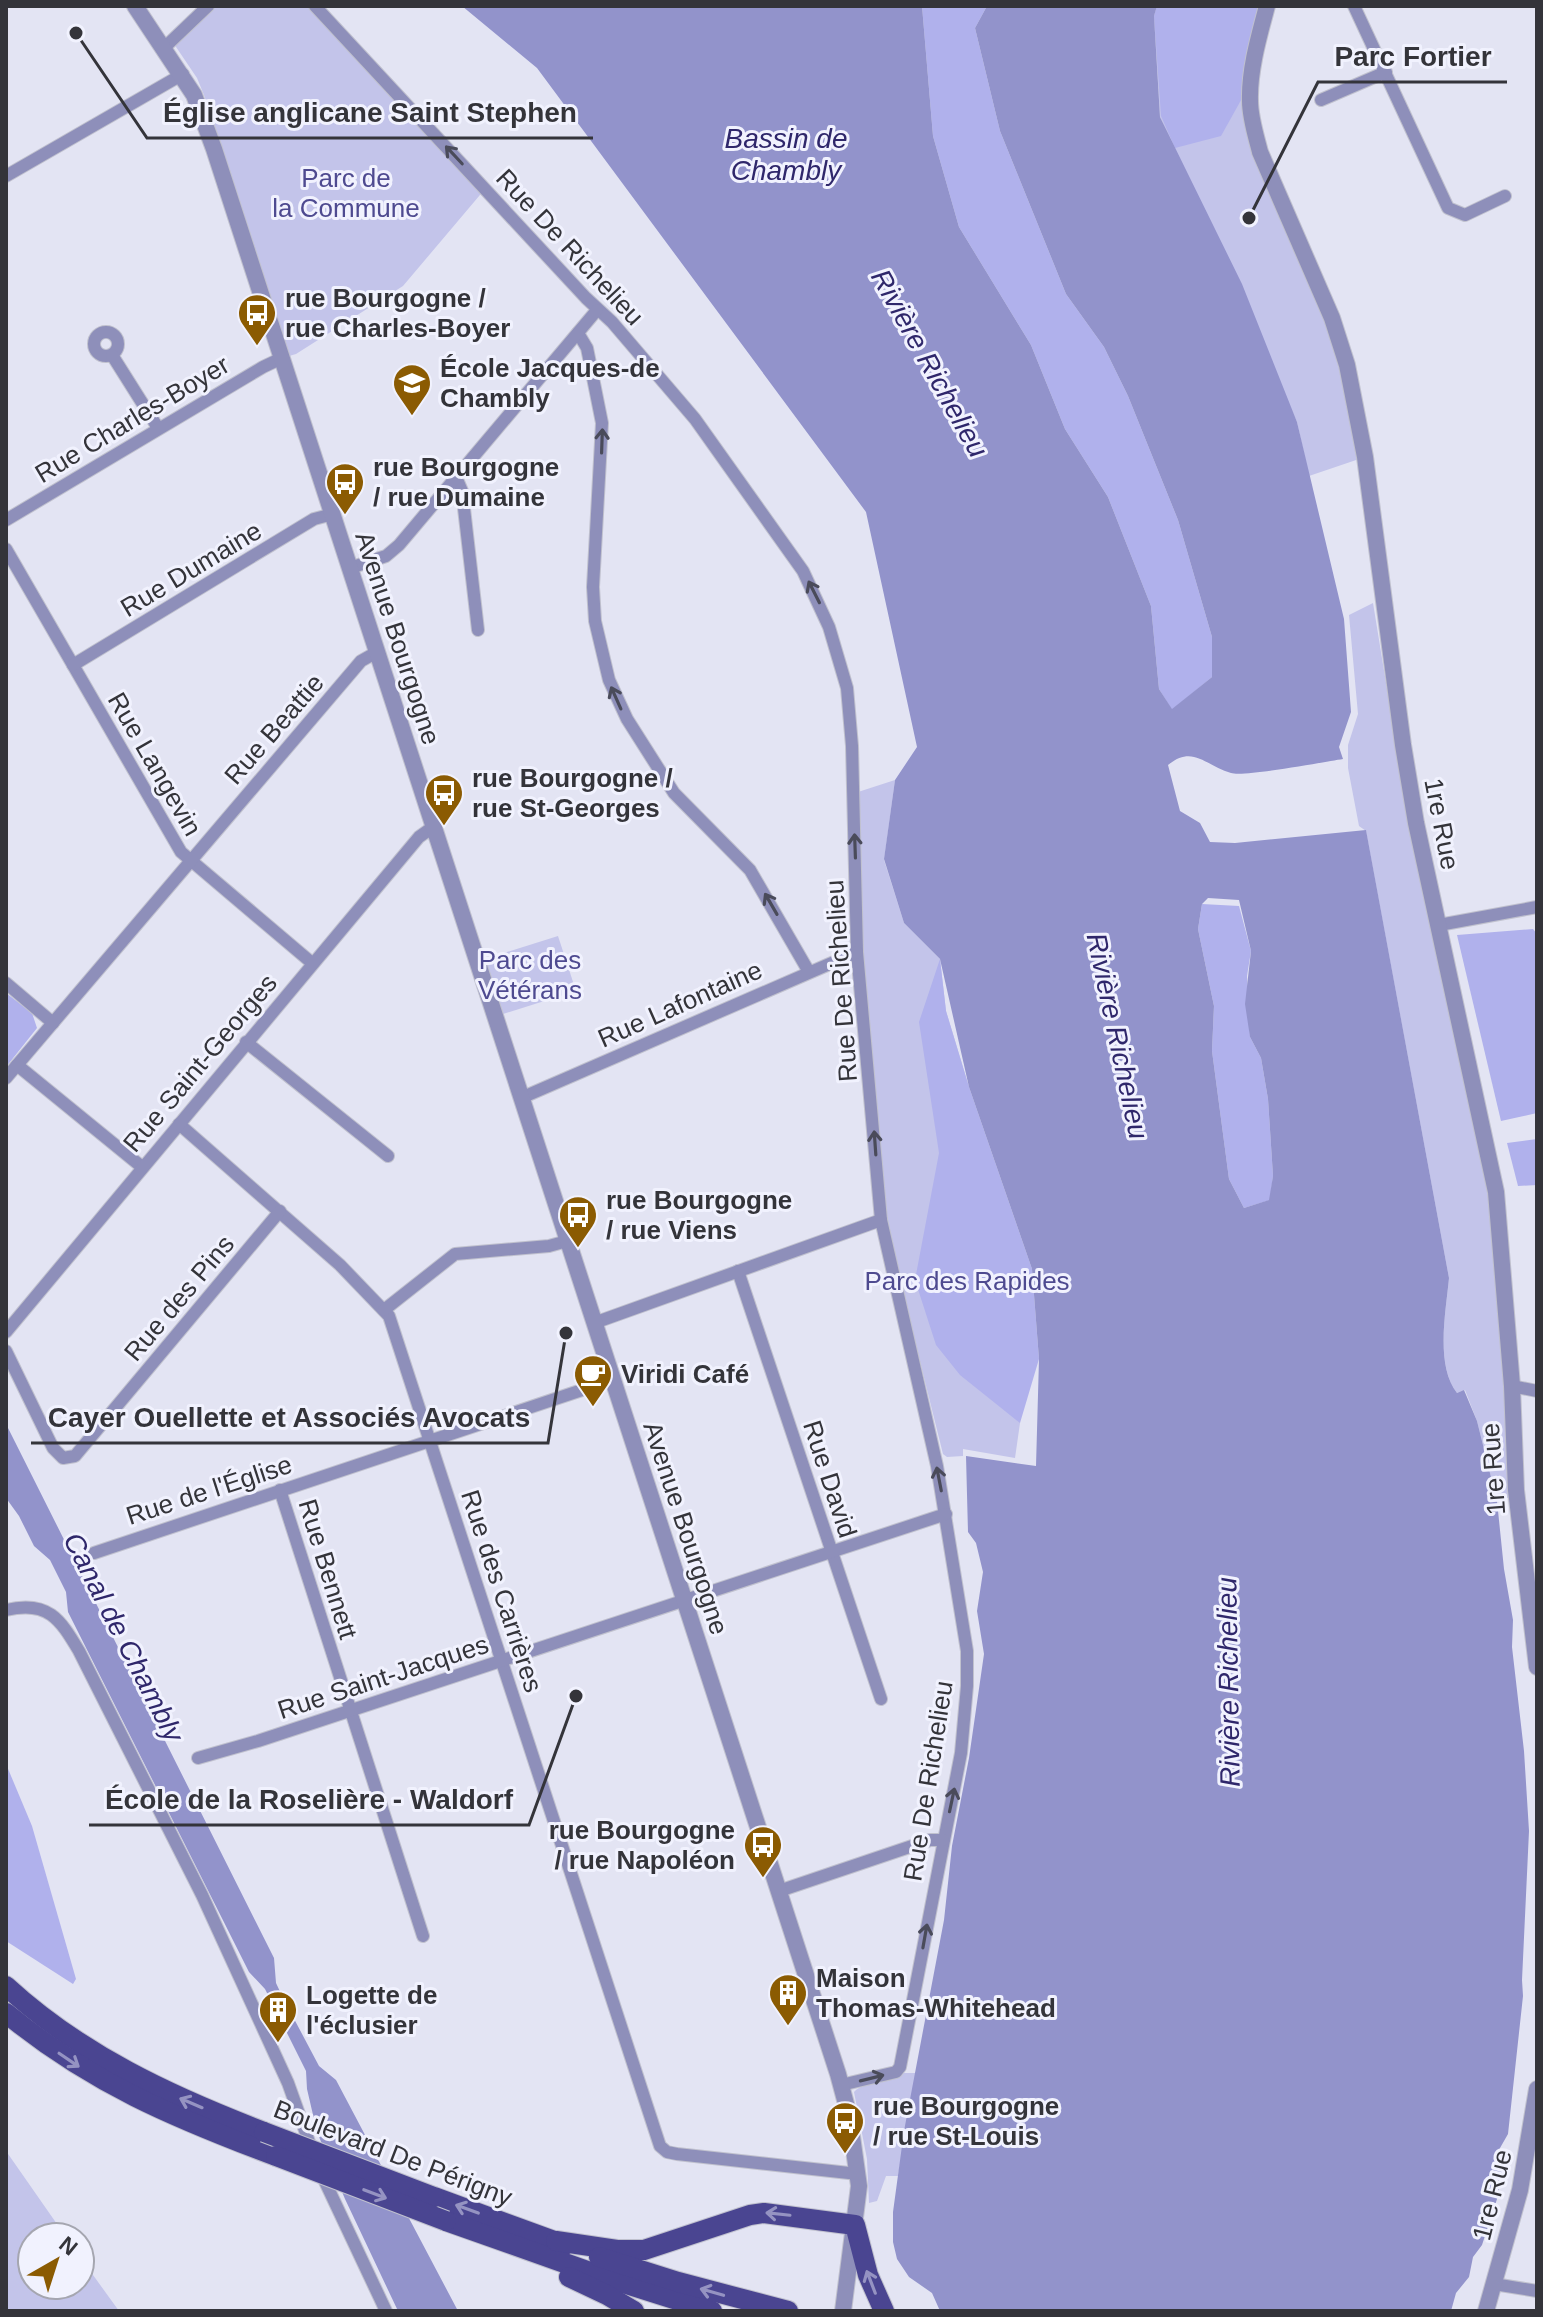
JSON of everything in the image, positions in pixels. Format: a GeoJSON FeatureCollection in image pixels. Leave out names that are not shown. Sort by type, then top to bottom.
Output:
{"type":"FeatureCollection","features":[{"type":"Feature","properties":{"kind":"main road","name":"Boulevard De Périgny"},"geometry":{"type":"LineString","coordinates":[[6,1986],[59,2029],[119,2068],[178,2098],[556,2241],[678,2282],[788,2311]]}},
{"type":"Feature","properties":{"kind":"main road","name":"Boulevard De Périgny"},"geometry":{"type":"LineString","coordinates":[[6,2013],[63,2057],[124,2093],[181,2119],[446,2221],[642,2290],[712,2311]]}},
{"type":"Feature","properties":{"kind":"main road"},"geometry":{"type":"LineString","coordinates":[[556,2241],[617,2250],[644,2250],[764,2213],[855,2225],[866,2269],[884,2311]]}},
{"type":"Feature","properties":{"kind":"main road"},"geometry":{"type":"LineString","coordinates":[[510,2244],[550,2269],[634,2311]]}},
{"type":"Feature","properties":{"kind":"street","name":"Avenue Bourgogne"},"geometry":{"type":"LineString","coordinates":[[135,6],[183,74],[201,112],[841,2085],[858,2174],[855,2225],[843,2311]]}},
{"type":"Feature","properties":{"kind":"street"},"geometry":{"type":"LineString","coordinates":[[165,47],[208,6]]}},
{"type":"Feature","properties":{"kind":"street","name":"Rue De Richelieu"},"geometry":{"type":"LineString","coordinates":[[315,6],[597,310],[612,322],[695,419],[803,571],[823,611],[841,660],[849,704],[857,952],[881,1220],[946,1514],[966,1637],[968,1672],[961,1751],[900,2067],[896,2072],[841,2085]]}},
{"type":"Feature","properties":{"kind":"street","name":"1re Rue"},"geometry":{"type":"LineString","coordinates":[[1267,6],[1251,76],[1250,103],[1260,152],[1332,318],[1347,365],[1365,457],[1403,745],[1496,1192],[1512,1386],[1516,1490],[1537,1667]]}},
{"type":"Feature","properties":{"kind":"street"},"geometry":{"type":"LineString","coordinates":[[1354,6],[1448,208],[1465,215],[1505,196]]}},
{"type":"Feature","properties":{"kind":"street"},"geometry":{"type":"LineString","coordinates":[[1321,100],[1386,72]]}},
{"type":"Feature","properties":{"kind":"street"},"geometry":{"type":"LineString","coordinates":[[6,176],[183,74]]}},
{"type":"Feature","properties":{"kind":"street"},"geometry":{"type":"LineString","coordinates":[[350,568],[393,551],[597,310]]}},
{"type":"Feature","properties":{"kind":"street"},"geometry":{"type":"LineString","coordinates":[[578,333],[586,343],[602,419],[593,606],[600,647],[612,688],[635,733],[677,798],[750,870],[809,972]]}},
{"type":"Feature","properties":{"kind":"street"},"geometry":{"type":"LineString","coordinates":[[112,355],[158,428]]}},
{"type":"Feature","properties":{"kind":"street","name":"Rue Charles-Boyer"},"geometry":{"type":"LineString","coordinates":[[6,520],[282,358]]}},
{"type":"Feature","properties":{"kind":"street"},"geometry":{"type":"LineString","coordinates":[[456,477],[462,491],[478,630]]}},
{"type":"Feature","properties":{"kind":"street","name":"Rue Dumaine"},"geometry":{"type":"LineString","coordinates":[[73,665],[314,519],[333,514]]}},
{"type":"Feature","properties":{"kind":"street","name":"Rue Langevin"},"geometry":{"type":"LineString","coordinates":[[6,549],[176,845],[189,862],[312,963]]}},
{"type":"Feature","properties":{"kind":"street","name":"Rue Beattie"},"geometry":{"type":"LineString","coordinates":[[6,1078],[361,661],[377,652]]}},
{"type":"Feature","properties":{"kind":"street","name":"Rue Saint-Georges"},"geometry":{"type":"LineString","coordinates":[[6,1332],[312,963],[419,837],[433,827]]}},
{"type":"Feature","properties":{"kind":"street"},"geometry":{"type":"LineString","coordinates":[[1439,925],[1537,907]]}},
{"type":"Feature","properties":{"kind":"street","name":"Rue Lafontaine"},"geometry":{"type":"LineString","coordinates":[[521,1098],[857,952]]}},
{"type":"Feature","properties":{"kind":"street"},"geometry":{"type":"LineString","coordinates":[[6,983],[53,1023]]}},
{"type":"Feature","properties":{"kind":"street"},"geometry":{"type":"LineString","coordinates":[[246,1042],[388,1156]]}},
{"type":"Feature","properties":{"kind":"street"},"geometry":{"type":"LineString","coordinates":[[17,1065],[142,1167]]}},
{"type":"Feature","properties":{"kind":"street","name":"Rue des Carrières"},"geometry":{"type":"LineString","coordinates":[[179,1124],[340,1265],[391,1320],[657,2140],[664,2150],[677,2154],[858,2174]]}},
{"type":"Feature","properties":{"kind":"street","name":"Rue des Pins"},"geometry":{"type":"LineString","coordinates":[[6,1351],[53,1448],[65,1458],[75,1456],[280,1211]]}},
{"type":"Feature","properties":{"kind":"street"},"geometry":{"type":"LineString","coordinates":[[594,1323],[881,1220]]}},
{"type":"Feature","properties":{"kind":"street"},"geometry":{"type":"LineString","coordinates":[[384,1310],[455,1254],[549,1246],[567,1241]]}},
{"type":"Feature","properties":{"kind":"street","name":"Rue David"},"geometry":{"type":"LineString","coordinates":[[738,1271],[881,1699]]}},
{"type":"Feature","properties":{"kind":"street","name":"Rue de l'Église"},"geometry":{"type":"LineString","coordinates":[[94,1553],[612,1380]]}},
{"type":"Feature","properties":{"kind":"street"},"geometry":{"type":"LineString","coordinates":[[1512,1386],[1537,1391]]}},
{"type":"Feature","properties":{"kind":"street","name":"Rue Bennett"},"geometry":{"type":"LineString","coordinates":[[280,1490],[423,1936]]}},
{"type":"Feature","properties":{"kind":"street","name":"Rue Saint-Jacques"},"geometry":{"type":"LineString","coordinates":[[198,1758],[946,1514]]}},
{"type":"Feature","properties":{"kind":"street"},"geometry":{"type":"LineString","coordinates":[[6,1610],[28,1607],[49,1612],[65,1627],[79,1651],[202,1895],[288,2083],[324,2181],[386,2311]]}},
{"type":"Feature","properties":{"kind":"street"},"geometry":{"type":"LineString","coordinates":[[779,1891],[930,1840],[943,1840]]}},
{"type":"Feature","properties":{"kind":"street","name":"1re Rue"},"geometry":{"type":"LineString","coordinates":[[1486,2311],[1520,2190],[1537,2095]]}},
{"type":"Feature","properties":{"kind":"street"},"geometry":{"type":"LineString","coordinates":[[1494,2284],[1537,2291]]}},
{"type":"Feature","properties":{"kind":"green space","name":"Parc de la Commune"},"geometry":{"type":"Polygon","coordinates":[[[208,6],[315,6],[485,189],[403,286],[289,356],[204,95],[197,78],[172,41],[208,6]]]}},
{"type":"Feature","properties":{"kind":"green space"},"geometry":{"type":"Polygon","coordinates":[[[922,6],[987,6],[975,28],[1000,131],[1066,294],[1104,347],[1128,396],[1178,520],[1212,637],[1212,677],[1172,710],[1159,689],[1151,606],[1108,497],[1065,429],[1031,345],[959,227],[933,136],[922,6]]]}},
{"type":"Feature","properties":{"kind":"green space"},"geometry":{"type":"Polygon","coordinates":[[[1157,6],[1250,103],[1332,318],[1365,457],[1309,476],[1297,422],[1160,117],[1154,16],[1157,6]]]}},
{"type":"Feature","properties":{"kind":"green space"},"geometry":{"type":"Polygon","coordinates":[[[1157,6],[1266,6],[1250,84],[1221,136],[1175,148],[1161,116],[1154,16],[1157,6]]]}},
{"type":"Feature","properties":{"kind":"green space"},"geometry":{"type":"Polygon","coordinates":[[[1373,603],[1408,818],[1483,1136],[1512,1386],[1504,1396],[1511,1497],[1497,1501],[1477,1421],[1465,1390],[1457,1393],[1446,1368],[1444,1322],[1449,1278],[1366,831],[1359,826],[1348,768],[1348,745],[1358,714],[1349,615],[1373,603]]]}},
{"type":"Feature","properties":{"kind":"green space","name":"Parc des Rapides"},"geometry":{"type":"Polygon","coordinates":[[[895,780],[884,860],[904,923],[940,959],[946,1011],[969,1087],[1020,1423],[1015,1458],[963,1449],[963,1456],[947,1457],[943,1454],[897,1269],[885,1206],[862,943],[858,792],[895,780]]]}},
{"type":"Feature","properties":{"kind":"green space"},"geometry":{"type":"Polygon","coordinates":[[[1202,904],[1239,906],[1251,951],[1247,976],[1250,1037],[1261,1058],[1268,1099],[1273,1176],[1270,1200],[1244,1208],[1229,1179],[1212,1051],[1214,1006],[1198,929],[1202,904]]]}},
{"type":"Feature","properties":{"kind":"green space"},"geometry":{"type":"Polygon","coordinates":[[[1533,929],[1537,934],[1537,1113],[1501,1121],[1457,935],[1533,929]]]}},
{"type":"Feature","properties":{"kind":"green space","name":"Parc des Vétérans"},"geometry":{"type":"Polygon","coordinates":[[[558,936],[576,991],[503,1014],[485,959],[558,936]]]}},
{"type":"Feature","properties":{"kind":"green space"},"geometry":{"type":"Polygon","coordinates":[[[940,959],[946,1011],[1032,1269],[1039,1359],[1020,1423],[960,1375],[936,1345],[915,1280],[939,1153],[919,1022],[940,959]]]}},
{"type":"Feature","properties":{"kind":"green space"},"geometry":{"type":"Polygon","coordinates":[[[6,993],[32,1013],[37,1028],[6,1067],[6,993]]]}},
{"type":"Feature","properties":{"kind":"green space"},"geometry":{"type":"Polygon","coordinates":[[[1537,1139],[1537,1185],[1518,1186],[1507,1143],[1537,1139]]]}},
{"type":"Feature","properties":{"kind":"green space"},"geometry":{"type":"Polygon","coordinates":[[[6,1764],[32,1826],[76,1979],[73,1984],[6,1941],[6,1764]]]}},
{"type":"Feature","properties":{"kind":"green space"},"geometry":{"type":"Polygon","coordinates":[[[904,2073],[916,2073],[898,2176],[886,2176],[877,2201],[869,2203],[867,2159],[854,2092],[865,2085],[904,2073]]]}},
{"type":"Feature","properties":{"kind":"green space"},"geometry":{"type":"Polygon","coordinates":[[[6,2151],[55,2221],[16,2221],[16,2301],[96,2301],[96,2279],[119,2311],[6,2311],[6,2151]]]}},
{"type":"Feature","properties":{"kind":"water"},"geometry":{"type":"Polygon","coordinates":[[[462,6],[922,6],[933,136],[959,227],[1031,345],[1065,429],[1108,497],[1151,606],[1159,689],[1172,709],[1212,677],[1212,637],[1178,520],[1128,396],[1104,347],[1066,294],[1000,131],[975,28],[987,6],[1157,6],[1154,16],[1160,117],[1242,284],[1297,422],[1344,619],[1351,712],[1339,747],[1343,759],[1239,774],[1192,756],[1177,759],[1168,765],[1180,811],[1200,823],[1210,842],[1235,843],[1366,830],[1449,1278],[1444,1322],[1446,1368],[1457,1393],[1464,1390],[1477,1421],[1497,1501],[1513,1620],[1512,1647],[1529,1831],[1523,1996],[1508,2134],[1500,2148],[1503,2165],[1497,2199],[1482,2245],[1473,2257],[1469,2277],[1456,2293],[1451,2311],[940,2311],[932,2293],[909,2277],[897,2259],[893,2242],[893,2212],[904,2131],[944,1920],[952,1846],[984,1654],[977,1611],[983,1572],[976,1543],[968,1532],[966,1456],[1036,1466],[1039,1359],[1032,1269],[969,1087],[940,959],[904,923],[884,859],[895,780],[917,747],[866,512],[537,68],[462,6]],[[1208,898],[1202,904],[1198,929],[1214,1006],[1212,1051],[1229,1179],[1244,1208],[1269,1200],[1273,1176],[1268,1099],[1261,1058],[1250,1037],[1245,1004],[1251,951],[1239,900],[1208,898]]]}},
{"type":"Feature","properties":{"kind":"water"},"geometry":{"type":"Polygon","coordinates":[[[6,1424],[274,1958],[276,1983],[283,1998],[319,2066],[336,2080],[458,2311],[398,2311],[317,2132],[306,2071],[265,1989],[249,1972],[68,1612],[66,1592],[50,1560],[34,1546],[6,1498],[6,1424]]]}},
{"type":"Feature","properties":{"kind":"place","name":"Église anglicane Saint Stephen"},"geometry":{"type":"Point","coordinates":[76,33]}},
{"type":"Feature","properties":{"kind":"place","name":"Parc Fortier"},"geometry":{"type":"Point","coordinates":[1249,218]}},
{"type":"Feature","properties":{"kind":"place","name":"rue Bourgogne / rue Charles-Boyer"},"geometry":{"type":"Point","coordinates":[257,347]}},
{"type":"Feature","properties":{"kind":"place","name":"École Jacques-de Chambly"},"geometry":{"type":"Point","coordinates":[412,417]}},
{"type":"Feature","properties":{"kind":"place","name":"rue Bourgogne / rue Dumaine"},"geometry":{"type":"Point","coordinates":[345,516]}},
{"type":"Feature","properties":{"kind":"place","name":"rue Bourgogne / rue St-Georges"},"geometry":{"type":"Point","coordinates":[444,827]}},
{"type":"Feature","properties":{"kind":"place","name":"rue Bourgogne / rue Viens"},"geometry":{"type":"Point","coordinates":[578,1249]}},
{"type":"Feature","properties":{"kind":"place","name":"Cayer Ouellette et Associés Avocats"},"geometry":{"type":"Point","coordinates":[566,1333]}},
{"type":"Feature","properties":{"kind":"place","name":"Viridi Café"},"geometry":{"type":"Point","coordinates":[593,1408]}},
{"type":"Feature","properties":{"kind":"place","name":"École de la Roselière - Waldorf"},"geometry":{"type":"Point","coordinates":[576,1696]}},
{"type":"Feature","properties":{"kind":"place","name":"rue Bourgogne / rue Napoléon"},"geometry":{"type":"Point","coordinates":[763,1879]}},
{"type":"Feature","properties":{"kind":"place","name":"Maison Thomas-Whitehead"},"geometry":{"type":"Point","coordinates":[788,2027]}},
{"type":"Feature","properties":{"kind":"place","name":"Logette de l'éclusier"},"geometry":{"type":"Point","coordinates":[278,2044]}},
{"type":"Feature","properties":{"kind":"place","name":"rue Bourgogne / rue St-Louis"},"geometry":{"type":"Point","coordinates":[845,2155]}},
{"type":"Feature","properties":{"kind":"water label","name":"Bassin de Chambly"},"geometry":{"type":"Point","coordinates":[786,154]}},
{"type":"Feature","properties":{"kind":"water label","name":"Rivière Richelieu"},"geometry":{"type":"Point","coordinates":[930,363]}},
{"type":"Feature","properties":{"kind":"water label","name":"Rivière Richelieu"},"geometry":{"type":"Point","coordinates":[1118,1036]}},
{"type":"Feature","properties":{"kind":"water label","name":"Canal de Chambly"},"geometry":{"type":"Point","coordinates":[124,1637]}},
{"type":"Feature","properties":{"kind":"water label","name":"Rivière Richelieu"},"geometry":{"type":"Point","coordinates":[1228,1682]}}]}
